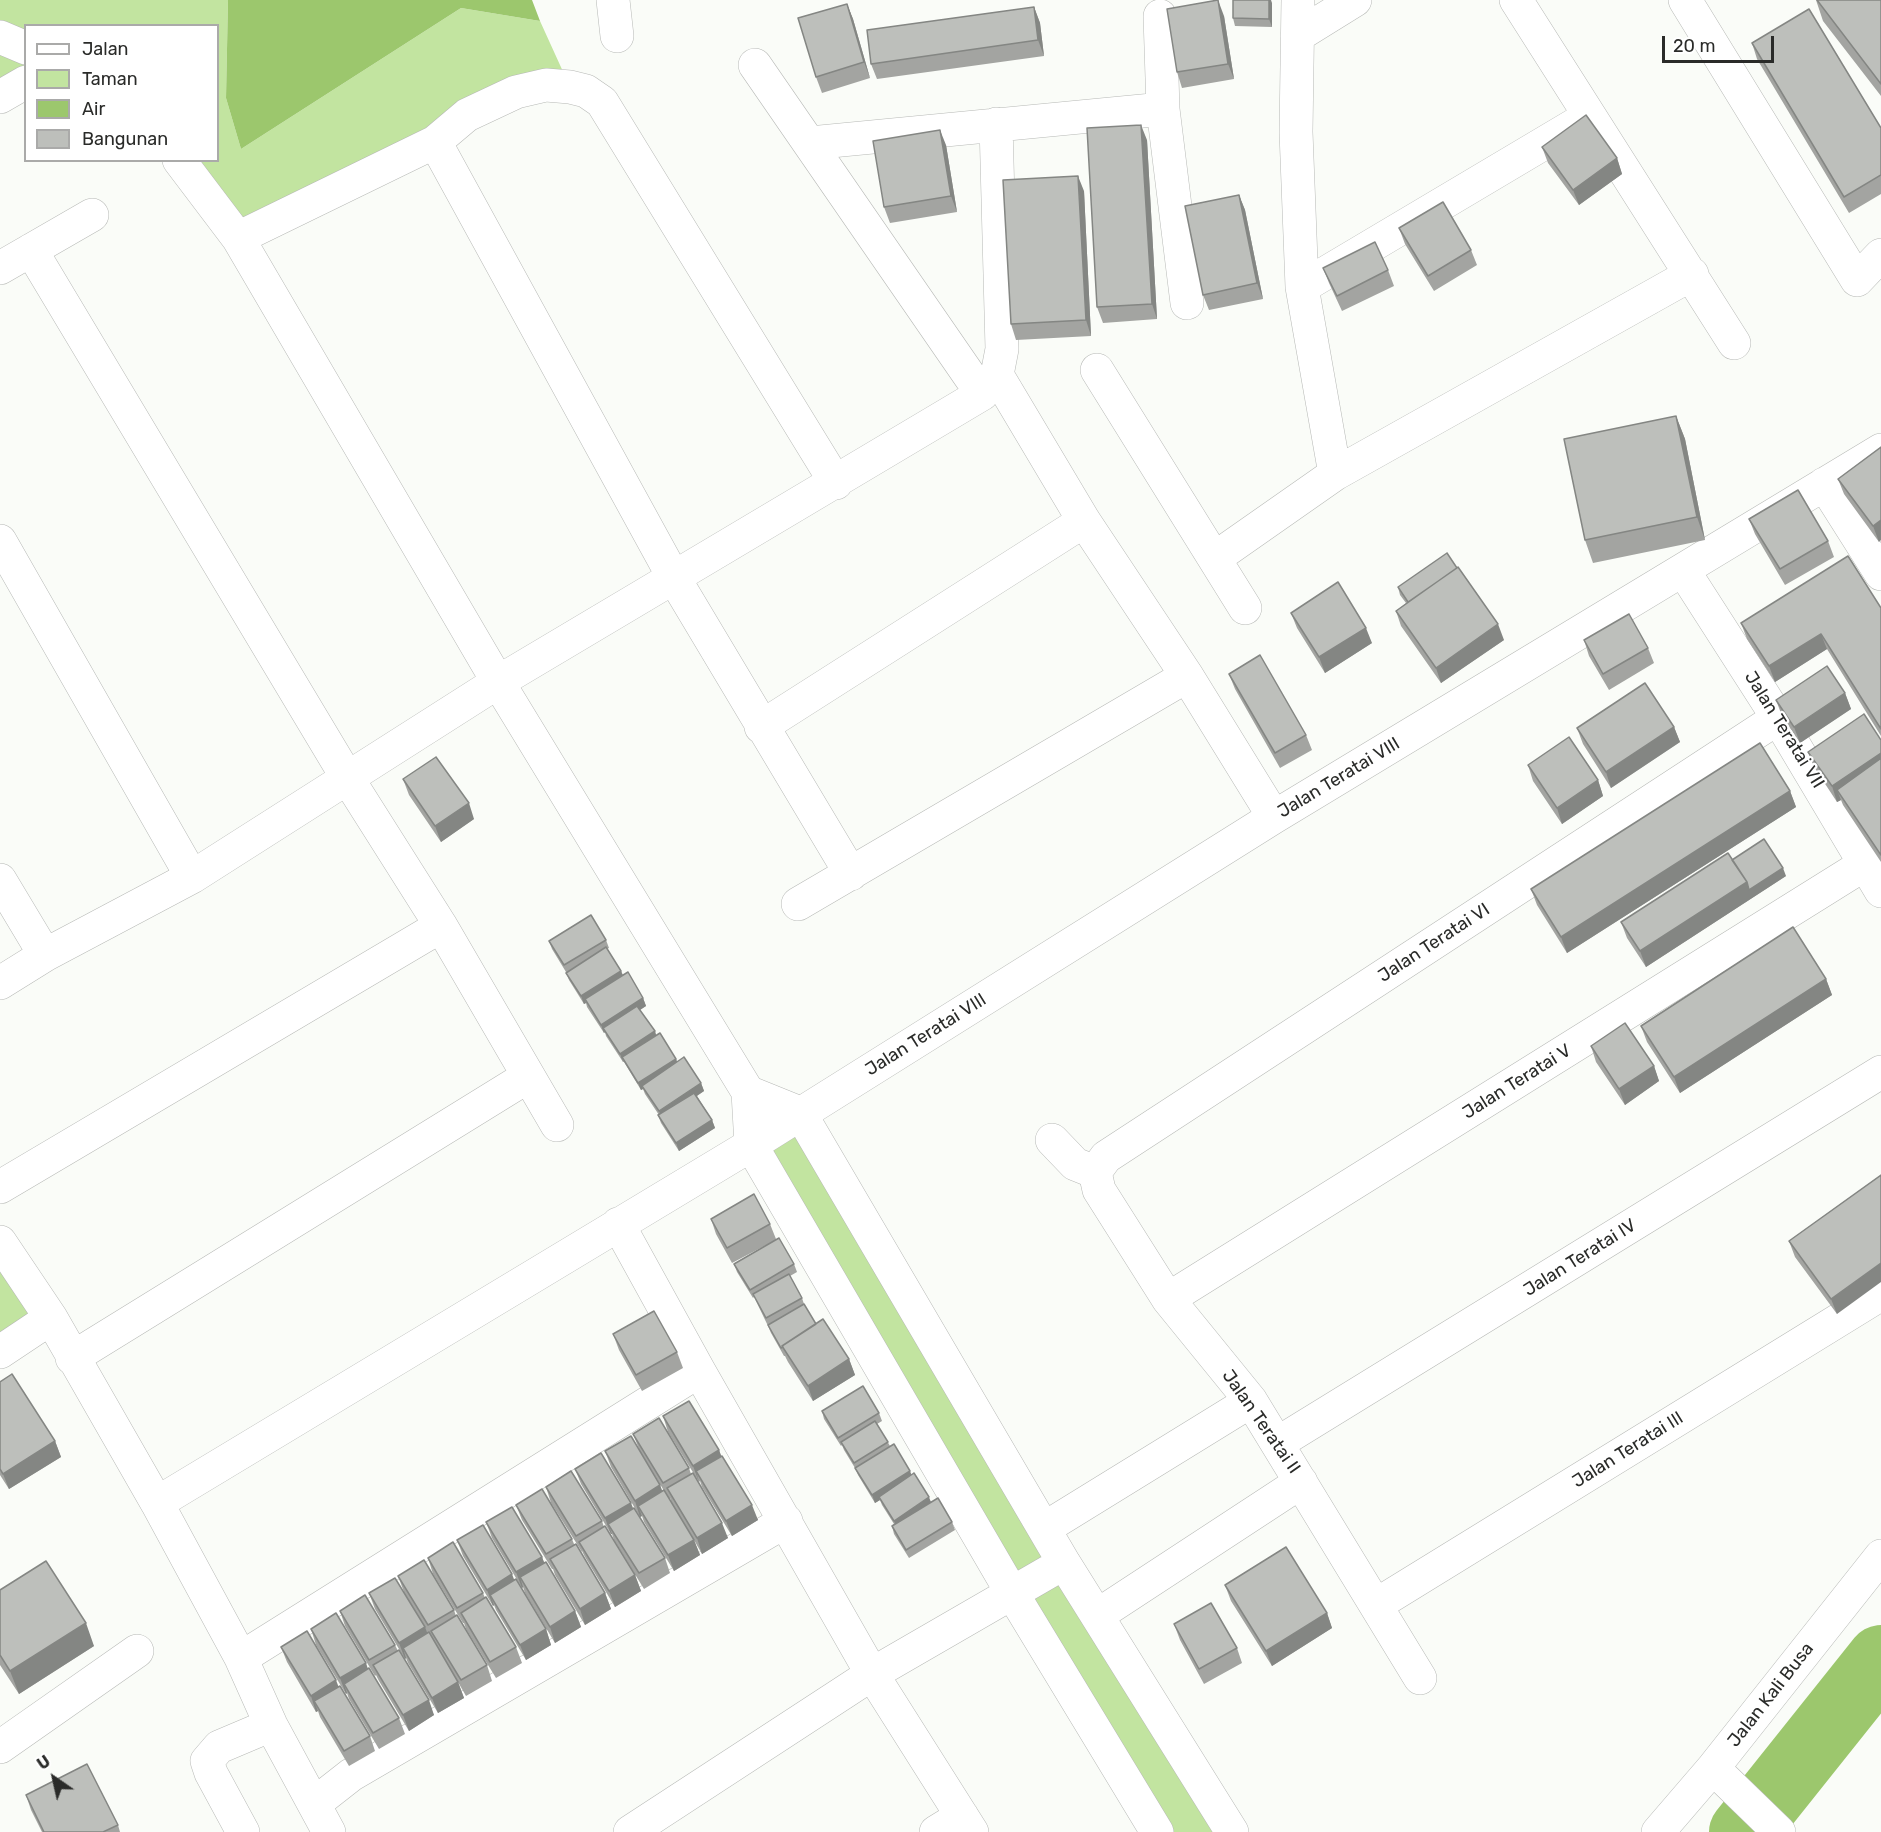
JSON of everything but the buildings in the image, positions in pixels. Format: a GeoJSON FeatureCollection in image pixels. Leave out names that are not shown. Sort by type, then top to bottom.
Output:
{"type":"FeatureCollection","features":[{"type":"Feature","properties":{"kind":"street"},"geometry":{"type":"LineString","coordinates":[[613,0],[617,36]]}},
{"type":"Feature","properties":{"kind":"street"},"geometry":{"type":"LineString","coordinates":[[1298,0],[1296,132],[1302,287],[1335,474]]}},
{"type":"Feature","properties":{"kind":"street"},"geometry":{"type":"LineString","coordinates":[[1297,36],[1355,0]]}},
{"type":"Feature","properties":{"kind":"street"},"geometry":{"type":"LineString","coordinates":[[1516,0],[1588,117],[1692,274],[1734,343]]}},
{"type":"Feature","properties":{"kind":"street"},"geometry":{"type":"LineString","coordinates":[[1685,0],[1857,280],[1881,255]]}},
{"type":"Feature","properties":{"kind":"street"},"geometry":{"type":"LineString","coordinates":[[1160,16],[1163,109],[1187,303]]}},
{"type":"Feature","properties":{"kind":"street"},"geometry":{"type":"LineString","coordinates":[[0,37],[24,47]]}},
{"type":"Feature","properties":{"kind":"street"},"geometry":{"type":"LineString","coordinates":[[755,65],[989,385],[1084,521],[1187,676],[1274,817]]}},
{"type":"Feature","properties":{"kind":"street"},"geometry":{"type":"LineString","coordinates":[[0,97],[24,83]]}},
{"type":"Feature","properties":{"kind":"street"},"geometry":{"type":"LineString","coordinates":[[238,238],[435,142],[466,115],[516,92],[546,85],[586,91],[602,102],[836,483]]}},
{"type":"Feature","properties":{"kind":"street"},"geometry":{"type":"LineString","coordinates":[[810,143],[1163,109]]}},
{"type":"Feature","properties":{"kind":"street"},"geometry":{"type":"LineString","coordinates":[[1302,287],[1588,117]]}},
{"type":"Feature","properties":{"kind":"street"},"geometry":{"type":"LineString","coordinates":[[0,983],[45,955],[192,877],[498,682],[836,483],[989,385],[1002,350],[996,124]]}},
{"type":"Feature","properties":{"kind":"street"},"geometry":{"type":"LineString","coordinates":[[435,142],[674,578],[761,727],[851,874]]}},
{"type":"Feature","properties":{"kind":"street"},"geometry":{"type":"LineString","coordinates":[[181,162],[238,238],[498,682],[748,1092],[752,1145],[1011,1593],[1156,1832]]}},
{"type":"Feature","properties":{"kind":"street"},"geometry":{"type":"LineString","coordinates":[[0,268],[92,214]]}},
{"type":"Feature","properties":{"kind":"street"},"geometry":{"type":"LineString","coordinates":[[31,250],[348,779],[441,926],[557,1125]]}},
{"type":"Feature","properties":{"kind":"street"},"geometry":{"type":"LineString","coordinates":[[1215,558],[1335,474],[1692,274]]}},
{"type":"Feature","properties":{"kind":"street"},"geometry":{"type":"LineString","coordinates":[[1097,370],[1245,608]]}},
{"type":"Feature","properties":{"kind":"street","name":"Jalan Teratai VIII"},"geometry":{"type":"LineString","coordinates":[[157,1503],[752,1145],[1274,817],[1881,450]]}},
{"type":"Feature","properties":{"kind":"street"},"geometry":{"type":"LineString","coordinates":[[1824,484],[1881,574]]}},
{"type":"Feature","properties":{"kind":"street"},"geometry":{"type":"LineString","coordinates":[[761,727],[1084,521]]}},
{"type":"Feature","properties":{"kind":"street"},"geometry":{"type":"LineString","coordinates":[[0,541],[192,877]]}},
{"type":"Feature","properties":{"kind":"street","name":"Jalan Teratai VII"},"geometry":{"type":"LineString","coordinates":[[1683,570],[1778,718],[1873,878]]}},
{"type":"Feature","properties":{"kind":"street"},"geometry":{"type":"LineString","coordinates":[[798,904],[1187,676]]}},
{"type":"Feature","properties":{"kind":"street","name":"Jalan Teratai VI"},"geometry":{"type":"LineString","coordinates":[[1095,1172],[1106,1157],[1778,718]]}},
{"type":"Feature","properties":{"kind":"street","name":"Jalan Teratai V"},"geometry":{"type":"LineString","coordinates":[[1168,1299],[1873,878]]}},
{"type":"Feature","properties":{"kind":"street"},"geometry":{"type":"LineString","coordinates":[[0,880],[45,955]]}},
{"type":"Feature","properties":{"kind":"street"},"geometry":{"type":"LineString","coordinates":[[0,1187],[441,926]]}},
{"type":"Feature","properties":{"kind":"street","name":"Jalan Teratai IV"},"geometry":{"type":"LineString","coordinates":[[1278,1443],[1881,1072]]}},
{"type":"Feature","properties":{"kind":"street"},"geometry":{"type":"LineString","coordinates":[[72,1358],[527,1077]]}},
{"type":"Feature","properties":{"kind":"street"},"geometry":{"type":"LineString","coordinates":[[748,1092],[800,1113],[1045,1527],[1064,1563],[1232,1832]]}},
{"type":"Feature","properties":{"kind":"street"},"geometry":{"type":"LineString","coordinates":[[1053,1140],[1075,1164],[1095,1172]]}},
{"type":"Feature","properties":{"kind":"street","name":"Jalan Teratai II"},"geometry":{"type":"LineString","coordinates":[[1095,1172],[1100,1190],[1168,1299],[1251,1401],[1278,1443],[1420,1678]]}},
{"type":"Feature","properties":{"kind":"street"},"geometry":{"type":"LineString","coordinates":[[618,1224],[957,1827]]}},
{"type":"Feature","properties":{"kind":"street"},"geometry":{"type":"LineString","coordinates":[[0,1242],[51,1318],[157,1503],[241,1658],[271,1725],[322,1818],[351,1775],[786,1521]]}},
{"type":"Feature","properties":{"kind":"street","name":"Jalan Teratai III"},"geometry":{"type":"LineString","coordinates":[[1376,1605],[1881,1294]]}},
{"type":"Feature","properties":{"kind":"street"},"geometry":{"type":"LineString","coordinates":[[0,1352],[51,1318]]}},
{"type":"Feature","properties":{"kind":"street"},"geometry":{"type":"LineString","coordinates":[[241,1658],[699,1371]]}},
{"type":"Feature","properties":{"kind":"street"},"geometry":{"type":"LineString","coordinates":[[1045,1527],[1251,1401]]}},
{"type":"Feature","properties":{"kind":"street"},"geometry":{"type":"LineString","coordinates":[[1098,1616],[1301,1482]]}},
{"type":"Feature","properties":{"kind":"street","name":"Jalan Kali Busa"},"geometry":{"type":"LineString","coordinates":[[1658,1832],[1713,1768],[1881,1556]]}},
{"type":"Feature","properties":{"kind":"street"},"geometry":{"type":"LineString","coordinates":[[630,1832],[872,1674],[1064,1563]]}},
{"type":"Feature","properties":{"kind":"street"},"geometry":{"type":"LineString","coordinates":[[0,1747],[137,1651]]}},
{"type":"Feature","properties":{"kind":"street"},"geometry":{"type":"LineString","coordinates":[[243,1832],[211,1773],[207,1761],[219,1748],[271,1725]]}},
{"type":"Feature","properties":{"kind":"street"},"geometry":{"type":"LineString","coordinates":[[1713,1768],[1779,1832]]}},
{"type":"Feature","properties":{"kind":"green space"},"geometry":{"type":"Polygon","coordinates":[[[0,0],[228,0],[226,98],[241,149],[461,8],[540,21],[570,87],[546,85],[238,238],[180,162],[219,162],[219,24],[24,24],[24,83],[0,97],[0,0]]]}},
{"type":"Feature","properties":{"kind":"green space"},"geometry":{"type":"Polygon","coordinates":[[[800,1113],[1232,1832],[1157,1832],[751,1145],[800,1113]]]}},
{"type":"Feature","properties":{"kind":"green space"},"geometry":{"type":"Polygon","coordinates":[[[0,1242],[51,1318],[0,1352],[0,1242]]]}},
{"type":"Feature","properties":{"kind":"water"},"geometry":{"type":"Polygon","coordinates":[[[228,0],[532,0],[540,21],[461,8],[241,149],[226,98],[228,0]]]}},
{"type":"Feature","properties":{"kind":"waterway"},"geometry":{"type":"LineString","coordinates":[[1743,1832],[1881,1659]]}}]}
